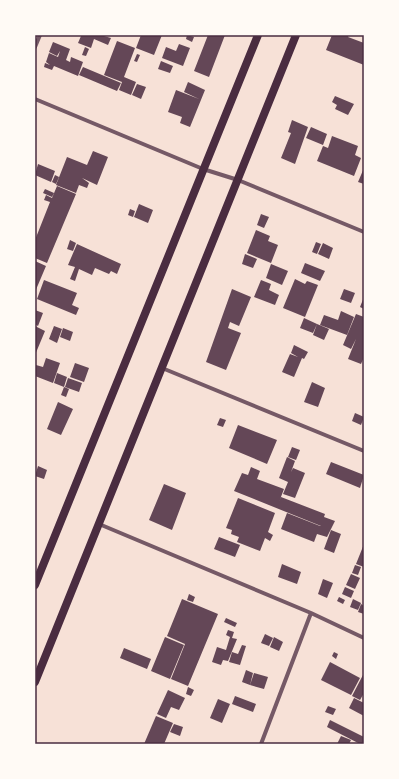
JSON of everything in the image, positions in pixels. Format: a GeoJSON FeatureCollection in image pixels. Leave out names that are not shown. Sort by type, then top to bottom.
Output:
{"type":"FeatureCollection","features":[{"type":"Feature","properties":{"kind":"main road"},"geometry":{"type":"LineString","coordinates":[[35,585],[258,35]]}},
{"type":"Feature","properties":{"kind":"main road"},"geometry":{"type":"LineString","coordinates":[[35,682],[296,35]]}},
{"type":"Feature","properties":{"kind":"street"},"geometry":{"type":"LineString","coordinates":[[35,47],[40,35]]}},
{"type":"Feature","properties":{"kind":"street"},"geometry":{"type":"LineString","coordinates":[[35,99],[203,169],[238,180],[364,232]]}},
{"type":"Feature","properties":{"kind":"street"},"geometry":{"type":"LineString","coordinates":[[162,368],[364,451]]}},
{"type":"Feature","properties":{"kind":"street"},"geometry":{"type":"LineString","coordinates":[[99,524],[311,613],[364,638]]}},
{"type":"Feature","properties":{"kind":"street"},"geometry":{"type":"LineString","coordinates":[[261,744],[311,613]]}},
{"type":"Feature","properties":{"kind":"building"},"geometry":{"type":"Polygon","coordinates":[[[78,35],[102,35],[111,38],[108,45],[94,39],[91,48],[78,43],[81,36],[78,35]]]}},
{"type":"Feature","properties":{"kind":"building"},"geometry":{"type":"Polygon","coordinates":[[[141,35],[162,35],[154,55],[136,48],[141,35]]]}},
{"type":"Feature","properties":{"kind":"building"},"geometry":{"type":"Polygon","coordinates":[[[187,35],[194,37],[192,42],[186,39],[187,35]]]}},
{"type":"Feature","properties":{"kind":"building"},"geometry":{"type":"Polygon","coordinates":[[[208,35],[225,35],[209,77],[194,71],[208,35]]]}},
{"type":"Feature","properties":{"kind":"building"},"geometry":{"type":"Polygon","coordinates":[[[332,35],[349,35],[348,37],[364,43],[364,65],[326,50],[332,35]]]}},
{"type":"Feature","properties":{"kind":"building"},"geometry":{"type":"Polygon","coordinates":[[[117,41],[135,48],[124,77],[136,82],[131,95],[119,90],[122,82],[104,75],[117,41]]]}},
{"type":"Feature","properties":{"kind":"building"},"geometry":{"type":"Polygon","coordinates":[[[53,42],[70,49],[66,60],[70,62],[71,57],[83,62],[78,76],[54,66],[52,70],[44,67],[45,63],[50,65],[46,62],[49,53],[58,57],[60,51],[57,56],[49,52],[53,42]]]}},
{"type":"Feature","properties":{"kind":"building"},"geometry":{"type":"Polygon","coordinates":[[[179,44],[190,48],[183,66],[162,58],[166,47],[176,51],[179,44]]]}},
{"type":"Feature","properties":{"kind":"building"},"geometry":{"type":"Polygon","coordinates":[[[85,47],[89,49],[86,56],[82,55],[85,47]]]}},
{"type":"Feature","properties":{"kind":"building"},"geometry":{"type":"Polygon","coordinates":[[[137,54],[140,55],[137,62],[134,61],[137,54]]]}},
{"type":"Feature","properties":{"kind":"building"},"geometry":{"type":"Polygon","coordinates":[[[161,61],[173,66],[170,73],[158,69],[161,61]]]}},
{"type":"Feature","properties":{"kind":"building"},"geometry":{"type":"Polygon","coordinates":[[[83,67],[121,83],[117,91],[79,75],[83,67]]]}},
{"type":"Feature","properties":{"kind":"building"},"geometry":{"type":"Polygon","coordinates":[[[188,82],[205,90],[190,127],[180,123],[182,117],[168,112],[176,90],[199,99],[184,92],[188,82]]]}},
{"type":"Feature","properties":{"kind":"building"},"geometry":{"type":"Polygon","coordinates":[[[137,84],[146,87],[141,99],[132,95],[137,84]]]}},
{"type":"Feature","properties":{"kind":"building"},"geometry":{"type":"Polygon","coordinates":[[[335,96],[354,104],[348,115],[335,109],[337,105],[332,102],[335,96]]]}},
{"type":"Feature","properties":{"kind":"building"},"geometry":{"type":"Polygon","coordinates":[[[292,120],[308,127],[295,164],[281,158],[291,133],[288,132],[292,120]]]}},
{"type":"Feature","properties":{"kind":"building"},"geometry":{"type":"Polygon","coordinates":[[[311,127],[327,134],[323,145],[306,138],[311,127]]]}},
{"type":"Feature","properties":{"kind":"building"},"geometry":{"type":"Polygon","coordinates":[[[332,136],[358,146],[355,155],[361,158],[354,176],[317,161],[323,146],[328,148],[332,136]]]}},
{"type":"Feature","properties":{"kind":"building"},"geometry":{"type":"Polygon","coordinates":[[[93,151],[108,157],[97,185],[82,178],[89,183],[87,188],[79,185],[76,193],[56,185],[67,157],[87,165],[93,151]]]}},
{"type":"Feature","properties":{"kind":"building"},"geometry":{"type":"Polygon","coordinates":[[[38,164],[55,171],[51,182],[35,175],[38,164]]]}},
{"type":"Feature","properties":{"kind":"building"},"geometry":{"type":"Polygon","coordinates":[[[364,168],[364,184],[358,182],[364,168]]]}},
{"type":"Feature","properties":{"kind":"building"},"geometry":{"type":"Polygon","coordinates":[[[55,175],[59,177],[56,184],[52,182],[55,175]]]}},
{"type":"Feature","properties":{"kind":"building"},"geometry":{"type":"Polygon","coordinates":[[[57,186],[76,194],[47,263],[35,258],[35,240],[50,202],[44,200],[46,195],[52,198],[57,186]]]}},
{"type":"Feature","properties":{"kind":"building"},"geometry":{"type":"Polygon","coordinates":[[[45,189],[54,193],[52,197],[43,193],[45,189]]]}},
{"type":"Feature","properties":{"kind":"building"},"geometry":{"type":"Polygon","coordinates":[[[139,204],[153,210],[148,223],[134,217],[139,204]]]}},
{"type":"Feature","properties":{"kind":"building"},"geometry":{"type":"Polygon","coordinates":[[[130,209],[135,211],[133,217],[128,215],[130,209]]]}},
{"type":"Feature","properties":{"kind":"building"},"geometry":{"type":"Polygon","coordinates":[[[261,214],[269,217],[264,228],[257,225],[261,214]]]}},
{"type":"Feature","properties":{"kind":"building"},"geometry":{"type":"Polygon","coordinates":[[[256,230],[270,236],[268,241],[278,245],[271,263],[247,253],[256,230]]]}},
{"type":"Feature","properties":{"kind":"building"},"geometry":{"type":"Polygon","coordinates":[[[70,240],[76,243],[73,251],[67,249],[70,240]]]}},
{"type":"Feature","properties":{"kind":"building"},"geometry":{"type":"Polygon","coordinates":[[[316,242],[321,244],[317,254],[312,252],[316,242]]]}},
{"type":"Feature","properties":{"kind":"building"},"geometry":{"type":"Polygon","coordinates":[[[323,243],[333,248],[329,259],[318,254],[323,243]]]}},
{"type":"Feature","properties":{"kind":"building"},"geometry":{"type":"Polygon","coordinates":[[[77,244],[121,264],[117,274],[111,271],[109,274],[95,268],[92,275],[79,269],[75,281],[70,279],[75,267],[68,265],[77,244]]]}},
{"type":"Feature","properties":{"kind":"building"},"geometry":{"type":"Polygon","coordinates":[[[245,254],[257,259],[253,268],[242,264],[245,254]]]}},
{"type":"Feature","properties":{"kind":"building"},"geometry":{"type":"Polygon","coordinates":[[[35,261],[46,266],[35,292],[35,261]]]}},
{"type":"Feature","properties":{"kind":"building"},"geometry":{"type":"Polygon","coordinates":[[[305,263],[325,271],[320,281],[301,273],[305,263]]]}},
{"type":"Feature","properties":{"kind":"building"},"geometry":{"type":"Polygon","coordinates":[[[271,264],[288,271],[282,285],[266,278],[271,264]]]}},
{"type":"Feature","properties":{"kind":"building"},"geometry":{"type":"Polygon","coordinates":[[[295,279],[305,284],[307,281],[318,285],[305,317],[283,308],[295,279]]]}},
{"type":"Feature","properties":{"kind":"building"},"geometry":{"type":"Polygon","coordinates":[[[44,280],[77,293],[72,305],[79,308],[76,315],[37,299],[44,280]]]}},
{"type":"Feature","properties":{"kind":"building"},"geometry":{"type":"Polygon","coordinates":[[[261,280],[271,284],[269,290],[279,295],[275,305],[254,297],[261,280]]]}},
{"type":"Feature","properties":{"kind":"building"},"geometry":{"type":"Polygon","coordinates":[[[232,289],[251,297],[239,326],[230,322],[228,328],[241,333],[226,370],[206,362],[232,289]]]}},
{"type":"Feature","properties":{"kind":"building"},"geometry":{"type":"Polygon","coordinates":[[[344,289],[355,293],[351,303],[340,299],[344,289]]]}},
{"type":"Feature","properties":{"kind":"building"},"geometry":{"type":"Polygon","coordinates":[[[364,297],[364,309],[360,307],[364,297]]]}},
{"type":"Feature","properties":{"kind":"building"},"geometry":{"type":"Polygon","coordinates":[[[35,310],[43,313],[38,326],[35,324],[35,310]]]}},
{"type":"Feature","properties":{"kind":"building"},"geometry":{"type":"Polygon","coordinates":[[[341,311],[354,317],[347,335],[320,325],[324,315],[338,320],[341,311]]]}},
{"type":"Feature","properties":{"kind":"building"},"geometry":{"type":"Polygon","coordinates":[[[356,314],[364,317],[364,357],[361,364],[348,359],[356,339],[351,349],[343,345],[356,314]]]}},
{"type":"Feature","properties":{"kind":"building"},"geometry":{"type":"Polygon","coordinates":[[[304,318],[317,324],[313,333],[300,328],[304,318]]]}},
{"type":"Feature","properties":{"kind":"building"},"geometry":{"type":"Polygon","coordinates":[[[317,324],[329,329],[324,340],[313,335],[317,324]]]}},
{"type":"Feature","properties":{"kind":"building"},"geometry":{"type":"Polygon","coordinates":[[[35,326],[45,331],[35,355],[35,326]]]}},
{"type":"Feature","properties":{"kind":"building"},"geometry":{"type":"Polygon","coordinates":[[[54,326],[62,329],[57,343],[49,339],[54,326]]]}},
{"type":"Feature","properties":{"kind":"building"},"geometry":{"type":"Polygon","coordinates":[[[63,328],[73,332],[70,341],[60,337],[63,328]]]}},
{"type":"Feature","properties":{"kind":"building"},"geometry":{"type":"Polygon","coordinates":[[[294,345],[308,352],[304,359],[302,358],[294,377],[282,372],[290,354],[298,357],[291,353],[294,345]]]}},
{"type":"Feature","properties":{"kind":"building"},"geometry":{"type":"Polygon","coordinates":[[[46,358],[60,363],[53,383],[35,376],[36,365],[43,367],[46,358]]]}},
{"type":"Feature","properties":{"kind":"building"},"geometry":{"type":"Polygon","coordinates":[[[75,363],[89,368],[84,382],[70,377],[75,363]]]}},
{"type":"Feature","properties":{"kind":"building"},"geometry":{"type":"Polygon","coordinates":[[[57,373],[67,377],[64,387],[54,383],[57,373]]]}},
{"type":"Feature","properties":{"kind":"building"},"geometry":{"type":"Polygon","coordinates":[[[68,378],[82,383],[79,392],[65,387],[68,378]]]}},
{"type":"Feature","properties":{"kind":"building"},"geometry":{"type":"Polygon","coordinates":[[[312,382],[325,388],[318,407],[304,402],[312,382]]]}},
{"type":"Feature","properties":{"kind":"building"},"geometry":{"type":"Polygon","coordinates":[[[64,387],[69,389],[66,397],[61,395],[64,387]]]}},
{"type":"Feature","properties":{"kind":"building"},"geometry":{"type":"Polygon","coordinates":[[[58,402],[73,409],[61,435],[47,429],[58,402]]]}},
{"type":"Feature","properties":{"kind":"building"},"geometry":{"type":"Polygon","coordinates":[[[355,413],[364,417],[361,425],[352,421],[355,413]]]}},
{"type":"Feature","properties":{"kind":"building"},"geometry":{"type":"Polygon","coordinates":[[[220,418],[226,420],[223,427],[217,425],[220,418]]]}},
{"type":"Feature","properties":{"kind":"building"},"geometry":{"type":"Polygon","coordinates":[[[238,425],[277,440],[267,464],[229,448],[238,425]]]}},
{"type":"Feature","properties":{"kind":"building"},"geometry":{"type":"Polygon","coordinates":[[[292,447],[300,450],[296,460],[288,457],[292,447]]]}},
{"type":"Feature","properties":{"kind":"building"},"geometry":{"type":"Polygon","coordinates":[[[287,457],[295,461],[291,472],[293,468],[305,473],[295,498],[283,494],[288,482],[279,478],[287,457]]]}},
{"type":"Feature","properties":{"kind":"building"},"geometry":{"type":"Polygon","coordinates":[[[331,462],[364,475],[360,488],[326,474],[331,462]]]}},
{"type":"Feature","properties":{"kind":"building"},"geometry":{"type":"Polygon","coordinates":[[[38,466],[47,470],[44,479],[35,476],[38,466]]]}},
{"type":"Feature","properties":{"kind":"building"},"geometry":{"type":"Polygon","coordinates":[[[251,467],[260,471],[257,479],[284,489],[279,502],[281,497],[325,514],[324,517],[335,521],[327,537],[317,534],[314,542],[281,529],[287,513],[321,526],[234,491],[242,473],[248,475],[251,467]]]}},
{"type":"Feature","properties":{"kind":"building"},"geometry":{"type":"Polygon","coordinates":[[[164,484],[186,493],[172,530],[149,520],[164,484]]]}},
{"type":"Feature","properties":{"kind":"building"},"geometry":{"type":"Polygon","coordinates":[[[238,498],[275,513],[268,532],[273,535],[270,541],[265,538],[260,551],[237,542],[239,537],[231,534],[232,530],[226,528],[238,498]]]}},
{"type":"Feature","properties":{"kind":"building"},"geometry":{"type":"Polygon","coordinates":[[[331,530],[341,534],[334,553],[324,549],[331,530]]]}},
{"type":"Feature","properties":{"kind":"building"},"geometry":{"type":"Polygon","coordinates":[[[219,537],[240,545],[235,557],[214,549],[219,537]]]}},
{"type":"Feature","properties":{"kind":"building"},"geometry":{"type":"Polygon","coordinates":[[[364,544],[364,567],[356,564],[364,544]]]}},
{"type":"Feature","properties":{"kind":"building"},"geometry":{"type":"Polygon","coordinates":[[[282,564],[301,572],[297,584],[278,577],[282,564]]]}},
{"type":"Feature","properties":{"kind":"building"},"geometry":{"type":"Polygon","coordinates":[[[355,565],[361,567],[358,575],[352,573],[355,565]]]}},
{"type":"Feature","properties":{"kind":"building"},"geometry":{"type":"Polygon","coordinates":[[[351,574],[360,578],[355,589],[346,585],[351,574]]]}},
{"type":"Feature","properties":{"kind":"building"},"geometry":{"type":"Polygon","coordinates":[[[323,579],[333,583],[327,598],[318,594],[323,579]]]}},
{"type":"Feature","properties":{"kind":"building"},"geometry":{"type":"Polygon","coordinates":[[[345,587],[354,591],[351,598],[342,594],[345,587]]]}},
{"type":"Feature","properties":{"kind":"building"},"geometry":{"type":"Polygon","coordinates":[[[189,594],[195,597],[193,602],[187,600],[189,594]]]}},
{"type":"Feature","properties":{"kind":"building"},"geometry":{"type":"Polygon","coordinates":[[[339,597],[345,600],[343,604],[337,601],[339,597]]]}},
{"type":"Feature","properties":{"kind":"building"},"geometry":{"type":"Polygon","coordinates":[[[182,599],[218,614],[188,686],[171,679],[185,644],[167,636],[182,599]]]}},
{"type":"Feature","properties":{"kind":"building"},"geometry":{"type":"Polygon","coordinates":[[[353,599],[361,603],[358,610],[350,607],[353,599]]]}},
{"type":"Feature","properties":{"kind":"building"},"geometry":{"type":"Polygon","coordinates":[[[361,604],[364,606],[364,614],[358,612],[361,604]]]}},
{"type":"Feature","properties":{"kind":"building"},"geometry":{"type":"Polygon","coordinates":[[[226,618],[237,623],[235,627],[224,622],[226,618]]]}},
{"type":"Feature","properties":{"kind":"building"},"geometry":{"type":"Polygon","coordinates":[[[228,630],[234,632],[232,638],[237,639],[228,661],[223,660],[221,665],[212,662],[217,647],[226,650],[230,637],[226,635],[228,630]]]}},
{"type":"Feature","properties":{"kind":"building"},"geometry":{"type":"Polygon","coordinates":[[[265,634],[273,638],[269,646],[261,643],[265,634]]]}},
{"type":"Feature","properties":{"kind":"building"},"geometry":{"type":"Polygon","coordinates":[[[165,637],[184,645],[170,679],[151,671],[165,637]]]}},
{"type":"Feature","properties":{"kind":"building"},"geometry":{"type":"Polygon","coordinates":[[[274,637],[283,642],[279,651],[270,647],[274,637]]]}},
{"type":"Feature","properties":{"kind":"building"},"geometry":{"type":"Polygon","coordinates":[[[242,645],[246,646],[240,665],[229,662],[232,652],[238,654],[242,645]]]}},
{"type":"Feature","properties":{"kind":"building"},"geometry":{"type":"Polygon","coordinates":[[[124,648],[151,659],[147,669],[120,658],[124,648]]]}},
{"type":"Feature","properties":{"kind":"building"},"geometry":{"type":"Polygon","coordinates":[[[334,652],[338,654],[336,659],[332,656],[334,652]]]}},
{"type":"Feature","properties":{"kind":"building"},"geometry":{"type":"Polygon","coordinates":[[[330,662],[360,678],[351,695],[321,680],[330,662]]]}},
{"type":"Feature","properties":{"kind":"building"},"geometry":{"type":"Polygon","coordinates":[[[246,670],[253,673],[250,685],[242,682],[246,670]]]}},
{"type":"Feature","properties":{"kind":"building"},"geometry":{"type":"Polygon","coordinates":[[[254,673],[268,677],[264,689],[250,685],[254,673]]]}},
{"type":"Feature","properties":{"kind":"building"},"geometry":{"type":"Polygon","coordinates":[[[364,673],[364,693],[360,700],[352,696],[364,673]]]}},
{"type":"Feature","properties":{"kind":"building"},"geometry":{"type":"Polygon","coordinates":[[[188,687],[194,690],[191,696],[186,694],[188,687]]]}},
{"type":"Feature","properties":{"kind":"building"},"geometry":{"type":"Polygon","coordinates":[[[168,690],[185,698],[179,710],[171,707],[166,718],[157,714],[168,690]]]}},
{"type":"Feature","properties":{"kind":"building"},"geometry":{"type":"Polygon","coordinates":[[[235,696],[256,704],[253,712],[232,704],[235,696]]]}},
{"type":"Feature","properties":{"kind":"building"},"geometry":{"type":"Polygon","coordinates":[[[354,698],[364,703],[364,716],[349,708],[354,698]]]}},
{"type":"Feature","properties":{"kind":"building"},"geometry":{"type":"Polygon","coordinates":[[[218,699],[230,704],[222,723],[210,718],[218,699]]]}},
{"type":"Feature","properties":{"kind":"building"},"geometry":{"type":"Polygon","coordinates":[[[328,706],[336,709],[333,715],[325,712],[328,706]]]}},
{"type":"Feature","properties":{"kind":"building"},"geometry":{"type":"Polygon","coordinates":[[[156,716],[173,723],[164,744],[144,744],[156,716]]]}},
{"type":"Feature","properties":{"kind":"building"},"geometry":{"type":"Polygon","coordinates":[[[330,720],[364,737],[364,744],[360,744],[327,727],[330,720]]]}},
{"type":"Feature","properties":{"kind":"building"},"geometry":{"type":"Polygon","coordinates":[[[174,724],[183,727],[180,736],[170,732],[174,724]]]}},
{"type":"Feature","properties":{"kind":"building"},"geometry":{"type":"Polygon","coordinates":[[[341,736],[351,740],[349,744],[337,744],[341,736]]]}}]}
